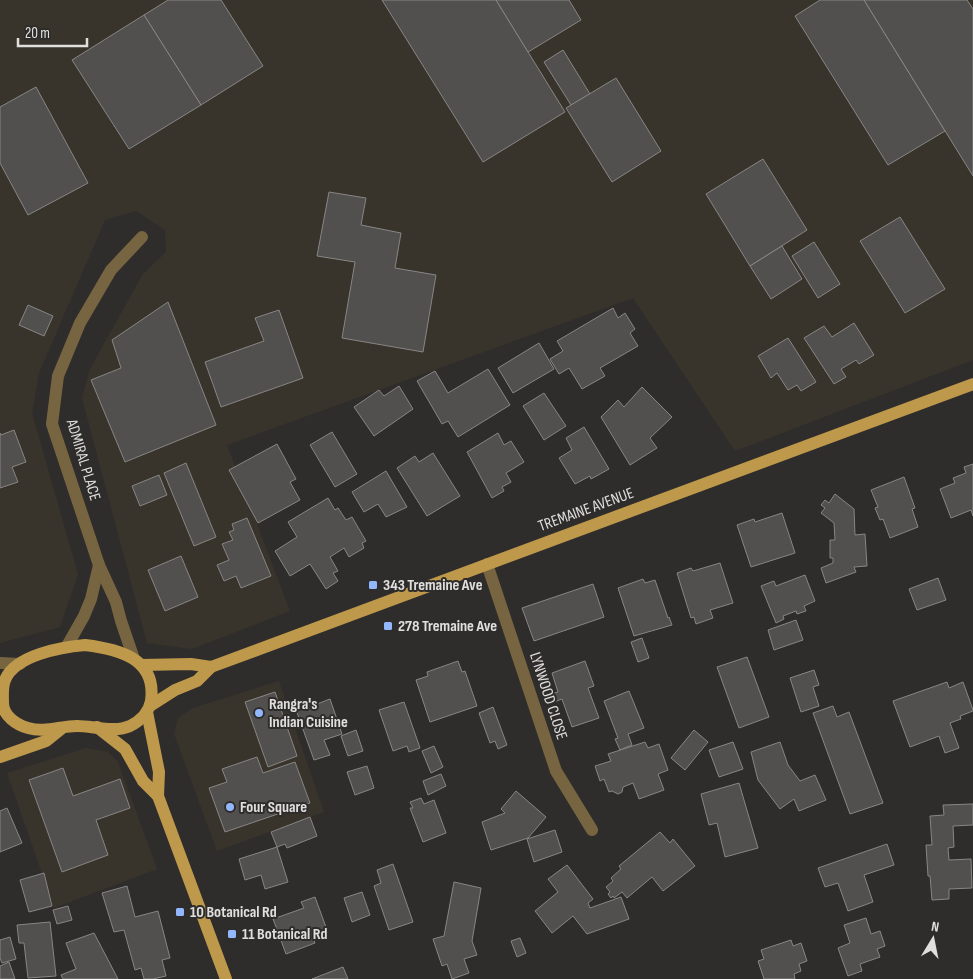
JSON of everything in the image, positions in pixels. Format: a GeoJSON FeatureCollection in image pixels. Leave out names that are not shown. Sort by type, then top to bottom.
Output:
{"type":"FeatureCollection","features":[{"type":"Feature","properties":{"kind":"main road","name":"TREMAINE AVENUE"},"geometry":{"type":"LineString","coordinates":[[1,706],[10,718],[30,729],[46,730],[74,726],[126,728],[136,723],[148,709],[175,690],[196,681],[211,667],[973,384]]}},
{"type":"Feature","properties":{"kind":"main road"},"geometry":{"type":"LineString","coordinates":[[1,706],[5,680],[11,670],[42,653],[67,646],[85,645],[104,647],[122,652],[138,662],[147,673],[151,682],[152,692],[148,709],[158,772],[158,796],[226,979]]}},
{"type":"Feature","properties":{"kind":"main road","name":"TREMAINE AVENUE"},"geometry":{"type":"LineString","coordinates":[[138,662],[191,664],[211,667]]}},
{"type":"Feature","properties":{"kind":"main road"},"geometry":{"type":"LineString","coordinates":[[97,727],[125,749],[143,781],[158,796]]}},
{"type":"Feature","properties":{"kind":"main road"},"geometry":{"type":"LineString","coordinates":[[0,757],[46,741],[63,728]]}},
{"type":"Feature","properties":{"kind":"street","name":"ADMIRAL PLACE"},"geometry":{"type":"LineString","coordinates":[[138,662],[121,621],[116,602],[99,564],[52,424],[58,376],[80,323],[111,270],[142,238]]}},
{"type":"Feature","properties":{"kind":"street"},"geometry":{"type":"LineString","coordinates":[[67,646],[91,600],[99,564]]}},
{"type":"Feature","properties":{"kind":"street","name":"LYNWOOD CLOSE"},"geometry":{"type":"LineString","coordinates":[[487,564],[556,771],[592,830]]}},
{"type":"Feature","properties":{"kind":"street"},"geometry":{"type":"LineString","coordinates":[[0,663],[20,664]]}},
{"type":"Feature","properties":{"kind":"shaded area"},"geometry":{"type":"Polygon","coordinates":[[[0,0],[973,0],[973,360],[735,451],[633,298],[227,445],[290,611],[192,649],[147,643],[82,398],[90,369],[143,274],[166,252],[165,230],[136,211],[105,220],[39,373],[32,413],[78,574],[60,627],[0,643],[0,0]]]}},
{"type":"Feature","properties":{"kind":"shaded area"},"geometry":{"type":"Polygon","coordinates":[[[279,681],[324,812],[217,851],[174,734],[178,718],[193,708],[279,681]]]}},
{"type":"Feature","properties":{"kind":"shaded area"},"geometry":{"type":"Polygon","coordinates":[[[86,748],[108,752],[118,762],[157,869],[54,908],[7,773],[86,748]]]}},
{"type":"Feature","properties":{"kind":"building"},"geometry":{"type":"Polygon","coordinates":[[[168,0],[221,0],[263,66],[201,105],[144,15],[168,0]]]}},
{"type":"Feature","properties":{"kind":"building"},"geometry":{"type":"Polygon","coordinates":[[[382,0],[496,0],[565,112],[483,162],[382,0]]]}},
{"type":"Feature","properties":{"kind":"building"},"geometry":{"type":"Polygon","coordinates":[[[496,0],[569,0],[581,20],[528,52],[496,0]]]}},
{"type":"Feature","properties":{"kind":"building"},"geometry":{"type":"Polygon","coordinates":[[[820,0],[864,0],[945,131],[888,165],[795,16],[820,0]]]}},
{"type":"Feature","properties":{"kind":"building"},"geometry":{"type":"Polygon","coordinates":[[[864,0],[967,0],[973,9],[973,176],[864,0]]]}},
{"type":"Feature","properties":{"kind":"building"},"geometry":{"type":"Polygon","coordinates":[[[144,15],[201,105],[129,149],[72,60],[144,15]]]}},
{"type":"Feature","properties":{"kind":"building"},"geometry":{"type":"Polygon","coordinates":[[[563,50],[590,94],[571,105],[544,62],[563,50]]]}},
{"type":"Feature","properties":{"kind":"building"},"geometry":{"type":"Polygon","coordinates":[[[616,78],[661,151],[612,182],[566,108],[616,78]]]}},
{"type":"Feature","properties":{"kind":"building"},"geometry":{"type":"Polygon","coordinates":[[[36,87],[88,183],[28,215],[0,163],[0,107],[36,87]]]}},
{"type":"Feature","properties":{"kind":"building"},"geometry":{"type":"Polygon","coordinates":[[[763,159],[807,230],[750,266],[706,194],[763,159]]]}},
{"type":"Feature","properties":{"kind":"building"},"geometry":{"type":"Polygon","coordinates":[[[329,192],[366,198],[361,225],[401,233],[395,268],[436,275],[423,352],[342,338],[355,262],[317,256],[329,192]]]}},
{"type":"Feature","properties":{"kind":"building"},"geometry":{"type":"Polygon","coordinates":[[[900,217],[945,289],[905,313],[860,241],[900,217]]]}},
{"type":"Feature","properties":{"kind":"building"},"geometry":{"type":"Polygon","coordinates":[[[814,242],[840,284],[818,298],[792,256],[814,242]]]}},
{"type":"Feature","properties":{"kind":"building"},"geometry":{"type":"Polygon","coordinates":[[[782,246],[802,279],[771,299],[750,266],[782,246]]]}},
{"type":"Feature","properties":{"kind":"building"},"geometry":{"type":"Polygon","coordinates":[[[168,302],[216,425],[125,462],[91,380],[121,368],[112,340],[168,302]]]}},
{"type":"Feature","properties":{"kind":"building"},"geometry":{"type":"Polygon","coordinates":[[[28,305],[53,316],[44,336],[19,325],[28,305]]]}},
{"type":"Feature","properties":{"kind":"building"},"geometry":{"type":"Polygon","coordinates":[[[613,308],[618,318],[625,313],[635,329],[630,333],[638,346],[600,368],[605,376],[582,389],[569,368],[559,374],[550,359],[563,351],[557,341],[613,308]]]}},
{"type":"Feature","properties":{"kind":"building"},"geometry":{"type":"Polygon","coordinates":[[[279,310],[303,378],[221,407],[205,362],[264,341],[255,318],[279,310]]]}},
{"type":"Feature","properties":{"kind":"building"},"geometry":{"type":"Polygon","coordinates":[[[854,323],[874,355],[859,364],[856,360],[841,369],[846,377],[834,384],[804,338],[824,326],[832,337],[854,323]]]}},
{"type":"Feature","properties":{"kind":"building"},"geometry":{"type":"Polygon","coordinates":[[[788,338],[816,382],[801,391],[797,385],[788,390],[777,373],[771,378],[758,356],[788,338]]]}},
{"type":"Feature","properties":{"kind":"building"},"geometry":{"type":"Polygon","coordinates":[[[539,343],[554,369],[513,393],[498,368],[539,343]]]}},
{"type":"Feature","properties":{"kind":"building"},"geometry":{"type":"Polygon","coordinates":[[[488,369],[510,405],[458,437],[448,421],[442,424],[417,381],[435,371],[448,393],[488,369]]]}},
{"type":"Feature","properties":{"kind":"building"},"geometry":{"type":"Polygon","coordinates":[[[399,386],[413,409],[374,436],[354,407],[379,390],[384,396],[399,386]]]}},
{"type":"Feature","properties":{"kind":"building"},"geometry":{"type":"Polygon","coordinates":[[[642,387],[672,417],[650,438],[657,448],[630,465],[601,417],[618,400],[624,407],[642,387]]]}},
{"type":"Feature","properties":{"kind":"building"},"geometry":{"type":"Polygon","coordinates":[[[544,393],[566,426],[544,440],[523,406],[544,393]]]}},
{"type":"Feature","properties":{"kind":"building"},"geometry":{"type":"Polygon","coordinates":[[[584,427],[609,469],[591,479],[590,476],[575,484],[559,458],[572,450],[566,438],[584,427]]]}},
{"type":"Feature","properties":{"kind":"building"},"geometry":{"type":"Polygon","coordinates":[[[14,430],[26,462],[12,467],[18,482],[0,488],[0,433],[1,435],[14,430]]]}},
{"type":"Feature","properties":{"kind":"building"},"geometry":{"type":"Polygon","coordinates":[[[332,432],[357,474],[335,487],[310,445],[332,432]]]}},
{"type":"Feature","properties":{"kind":"building"},"geometry":{"type":"Polygon","coordinates":[[[498,433],[504,445],[511,441],[524,462],[506,473],[511,482],[502,487],[504,491],[492,498],[467,452],[498,433]]]}},
{"type":"Feature","properties":{"kind":"building"},"geometry":{"type":"Polygon","coordinates":[[[277,444],[296,479],[290,482],[300,500],[258,523],[229,470],[277,444]]]}},
{"type":"Feature","properties":{"kind":"building"},"geometry":{"type":"Polygon","coordinates":[[[433,453],[460,496],[427,516],[397,468],[415,456],[419,462],[433,453]]]}},
{"type":"Feature","properties":{"kind":"building"},"geometry":{"type":"Polygon","coordinates":[[[186,463],[216,537],[194,546],[164,473],[186,463]]]}},
{"type":"Feature","properties":{"kind":"building"},"geometry":{"type":"Polygon","coordinates":[[[973,464],[973,516],[971,510],[951,518],[940,489],[955,483],[953,478],[966,473],[964,467],[973,464]]]}},
{"type":"Feature","properties":{"kind":"building"},"geometry":{"type":"Polygon","coordinates":[[[386,471],[407,507],[386,517],[378,504],[364,512],[352,492],[386,471]]]}},
{"type":"Feature","properties":{"kind":"building"},"geometry":{"type":"Polygon","coordinates":[[[159,475],[167,495],[140,506],[132,486],[159,475]]]}},
{"type":"Feature","properties":{"kind":"building"},"geometry":{"type":"Polygon","coordinates":[[[904,477],[915,508],[912,509],[918,527],[890,538],[883,519],[880,520],[875,508],[878,507],[871,490],[904,477]]]}},
{"type":"Feature","properties":{"kind":"building"},"geometry":{"type":"Polygon","coordinates":[[[835,494],[854,509],[855,535],[865,534],[867,566],[854,567],[856,572],[826,583],[821,568],[833,563],[833,558],[830,558],[830,540],[835,540],[834,523],[821,513],[825,508],[821,505],[825,500],[829,503],[835,494]]]}},
{"type":"Feature","properties":{"kind":"building"},"geometry":{"type":"Polygon","coordinates":[[[328,498],[335,510],[338,508],[346,520],[352,517],[366,541],[362,543],[364,548],[349,557],[344,548],[330,557],[338,571],[333,573],[338,581],[326,589],[310,564],[290,576],[275,551],[297,537],[288,522],[328,498]]]}},
{"type":"Feature","properties":{"kind":"building"},"geometry":{"type":"Polygon","coordinates":[[[782,513],[795,553],[751,567],[737,525],[754,519],[755,522],[782,513]]]}},
{"type":"Feature","properties":{"kind":"building"},"geometry":{"type":"Polygon","coordinates":[[[247,518],[271,576],[241,588],[236,576],[224,581],[217,565],[229,560],[222,544],[233,540],[229,532],[234,530],[232,524],[247,518]]]}},
{"type":"Feature","properties":{"kind":"building"},"geometry":{"type":"Polygon","coordinates":[[[181,556],[198,597],[165,611],[148,570],[181,556]]]}},
{"type":"Feature","properties":{"kind":"building"},"geometry":{"type":"Polygon","coordinates":[[[720,563],[733,603],[710,610],[713,618],[696,624],[694,617],[691,618],[677,573],[691,568],[693,571],[720,563]]]}},
{"type":"Feature","properties":{"kind":"building"},"geometry":{"type":"Polygon","coordinates":[[[805,575],[815,601],[804,606],[806,611],[797,614],[796,611],[783,616],[784,619],[776,623],[761,586],[774,581],[776,586],[805,575]]]}},
{"type":"Feature","properties":{"kind":"building"},"geometry":{"type":"Polygon","coordinates":[[[938,578],[946,600],[917,610],[909,589],[938,578]]]}},
{"type":"Feature","properties":{"kind":"building"},"geometry":{"type":"Polygon","coordinates":[[[643,579],[645,583],[655,580],[672,625],[634,636],[618,588],[643,579]]]}},
{"type":"Feature","properties":{"kind":"building"},"geometry":{"type":"Polygon","coordinates":[[[593,584],[604,617],[534,641],[522,608],[593,584]]]}},
{"type":"Feature","properties":{"kind":"building"},"geometry":{"type":"Polygon","coordinates":[[[796,620],[803,640],[774,650],[768,630],[796,620]]]}},
{"type":"Feature","properties":{"kind":"building"},"geometry":{"type":"Polygon","coordinates":[[[642,638],[649,658],[638,662],[631,642],[642,638]]]}},
{"type":"Feature","properties":{"kind":"building"},"geometry":{"type":"Polygon","coordinates":[[[747,657],[769,717],[739,728],[717,667],[747,657]]]}},
{"type":"Feature","properties":{"kind":"building"},"geometry":{"type":"Polygon","coordinates":[[[458,661],[462,672],[465,671],[477,706],[430,722],[416,680],[428,676],[427,672],[458,661]]]}},
{"type":"Feature","properties":{"kind":"building"},"geometry":{"type":"Polygon","coordinates":[[[585,661],[594,686],[588,688],[599,718],[572,727],[562,699],[554,702],[551,694],[558,692],[552,673],[585,661]]]}},
{"type":"Feature","properties":{"kind":"building"},"geometry":{"type":"Polygon","coordinates":[[[814,670],[819,685],[813,687],[819,706],[801,712],[790,678],[814,670]]]}},
{"type":"Feature","properties":{"kind":"building"},"geometry":{"type":"Polygon","coordinates":[[[947,682],[949,688],[963,682],[973,710],[960,716],[961,719],[950,723],[959,748],[945,753],[939,736],[910,747],[893,701],[947,682]]]}},
{"type":"Feature","properties":{"kind":"building"},"geometry":{"type":"Polygon","coordinates":[[[629,691],[644,728],[628,734],[632,745],[620,750],[615,739],[618,738],[604,701],[629,691]]]}},
{"type":"Feature","properties":{"kind":"building"},"geometry":{"type":"Polygon","coordinates":[[[275,692],[297,756],[268,767],[245,702],[275,692]]]}},
{"type":"Feature","properties":{"kind":"building"},"geometry":{"type":"Polygon","coordinates":[[[330,699],[342,734],[324,740],[330,755],[314,760],[295,707],[310,701],[312,706],[330,699]]]}},
{"type":"Feature","properties":{"kind":"building"},"geometry":{"type":"Polygon","coordinates":[[[404,702],[420,748],[409,752],[407,746],[393,751],[379,710],[404,702]]]}},
{"type":"Feature","properties":{"kind":"building"},"geometry":{"type":"Polygon","coordinates":[[[833,706],[837,717],[849,712],[883,803],[850,814],[813,713],[833,706]]]}},
{"type":"Feature","properties":{"kind":"building"},"geometry":{"type":"Polygon","coordinates":[[[493,707],[507,745],[498,749],[495,741],[490,743],[479,713],[493,707]]]}},
{"type":"Feature","properties":{"kind":"building"},"geometry":{"type":"Polygon","coordinates":[[[356,730],[363,751],[348,756],[341,736],[356,730]]]}},
{"type":"Feature","properties":{"kind":"building"},"geometry":{"type":"Polygon","coordinates":[[[694,730],[708,742],[685,770],[671,758],[694,730]]]}},
{"type":"Feature","properties":{"kind":"building"},"geometry":{"type":"Polygon","coordinates":[[[645,742],[648,748],[659,744],[668,770],[658,774],[664,790],[639,799],[633,783],[623,787],[622,792],[618,794],[612,791],[609,792],[604,779],[600,781],[595,766],[611,761],[608,754],[645,742]]]}},
{"type":"Feature","properties":{"kind":"building"},"geometry":{"type":"Polygon","coordinates":[[[733,742],[743,769],[719,777],[709,750],[733,742]]]}},
{"type":"Feature","properties":{"kind":"building"},"geometry":{"type":"Polygon","coordinates":[[[780,742],[788,765],[800,781],[815,775],[826,800],[799,811],[794,799],[780,809],[758,780],[751,752],[780,742]]]}},
{"type":"Feature","properties":{"kind":"building"},"geometry":{"type":"Polygon","coordinates":[[[434,746],[443,767],[431,773],[422,751],[434,746]]]}},
{"type":"Feature","properties":{"kind":"building"},"geometry":{"type":"Polygon","coordinates":[[[257,757],[263,773],[295,762],[310,803],[225,832],[209,788],[227,782],[222,769],[257,757]]]}},
{"type":"Feature","properties":{"kind":"building"},"geometry":{"type":"Polygon","coordinates":[[[367,766],[374,788],[355,795],[347,772],[367,766]]]}},
{"type":"Feature","properties":{"kind":"building"},"geometry":{"type":"Polygon","coordinates":[[[63,768],[73,796],[120,779],[130,808],[96,820],[108,855],[62,872],[29,780],[63,768]]]}},
{"type":"Feature","properties":{"kind":"building"},"geometry":{"type":"Polygon","coordinates":[[[441,774],[446,786],[428,795],[423,781],[441,774]]]}},
{"type":"Feature","properties":{"kind":"building"},"geometry":{"type":"Polygon","coordinates":[[[739,783],[758,848],[725,857],[717,823],[709,825],[701,794],[739,783]]]}},
{"type":"Feature","properties":{"kind":"building"},"geometry":{"type":"Polygon","coordinates":[[[516,791],[546,817],[528,838],[491,850],[482,822],[505,813],[501,809],[516,791]]]}},
{"type":"Feature","properties":{"kind":"building"},"geometry":{"type":"Polygon","coordinates":[[[421,798],[424,804],[434,800],[446,833],[423,842],[410,808],[413,808],[410,802],[421,798]]]}},
{"type":"Feature","properties":{"kind":"building"},"geometry":{"type":"Polygon","coordinates":[[[973,804],[973,825],[953,826],[954,847],[948,848],[949,860],[971,859],[972,888],[949,889],[949,899],[932,900],[926,845],[932,845],[930,816],[944,815],[943,805],[973,804]]]}},
{"type":"Feature","properties":{"kind":"building"},"geometry":{"type":"Polygon","coordinates":[[[7,808],[22,843],[0,852],[0,811],[7,808]]]}},
{"type":"Feature","properties":{"kind":"building"},"geometry":{"type":"Polygon","coordinates":[[[310,817],[317,836],[287,848],[285,844],[277,847],[271,832],[310,817]]]}},
{"type":"Feature","properties":{"kind":"building"},"geometry":{"type":"Polygon","coordinates":[[[555,830],[562,852],[534,862],[527,839],[555,830]]]}},
{"type":"Feature","properties":{"kind":"building"},"geometry":{"type":"Polygon","coordinates":[[[660,832],[670,843],[673,839],[695,866],[663,891],[652,877],[627,898],[622,892],[611,898],[608,894],[610,892],[606,887],[613,881],[611,878],[621,869],[619,866],[660,832]]]}},
{"type":"Feature","properties":{"kind":"building"},"geometry":{"type":"Polygon","coordinates":[[[887,844],[894,865],[864,875],[873,902],[848,911],[838,883],[825,887],[818,868],[887,844]]]}},
{"type":"Feature","properties":{"kind":"building"},"geometry":{"type":"Polygon","coordinates":[[[277,847],[288,882],[265,889],[261,875],[245,880],[239,859],[277,847]]]}},
{"type":"Feature","properties":{"kind":"building"},"geometry":{"type":"Polygon","coordinates":[[[393,864],[413,922],[389,930],[374,886],[381,883],[377,870],[393,864]]]}},
{"type":"Feature","properties":{"kind":"building"},"geometry":{"type":"Polygon","coordinates":[[[567,865],[593,899],[588,903],[590,908],[621,897],[629,919],[587,934],[573,916],[552,933],[535,911],[558,892],[548,879],[567,865]]]}},
{"type":"Feature","properties":{"kind":"building"},"geometry":{"type":"Polygon","coordinates":[[[44,873],[52,906],[29,912],[20,880],[44,873]]]}},
{"type":"Feature","properties":{"kind":"building"},"geometry":{"type":"Polygon","coordinates":[[[454,882],[481,888],[472,941],[477,955],[464,959],[469,973],[452,979],[447,964],[442,966],[433,939],[444,936],[454,882]]]}},
{"type":"Feature","properties":{"kind":"building"},"geometry":{"type":"Polygon","coordinates":[[[127,886],[135,917],[158,911],[170,958],[162,960],[166,976],[144,979],[141,968],[135,970],[124,930],[114,932],[102,893],[127,886]]]}},
{"type":"Feature","properties":{"kind":"building"},"geometry":{"type":"Polygon","coordinates":[[[362,892],[370,915],[352,922],[344,898],[362,892]]]}},
{"type":"Feature","properties":{"kind":"building"},"geometry":{"type":"Polygon","coordinates":[[[315,897],[327,930],[312,935],[315,943],[286,954],[273,919],[304,908],[301,902],[315,897]]]}},
{"type":"Feature","properties":{"kind":"building"},"geometry":{"type":"Polygon","coordinates":[[[68,906],[72,920],[57,924],[53,910],[68,906]]]}},
{"type":"Feature","properties":{"kind":"building"},"geometry":{"type":"Polygon","coordinates":[[[866,918],[871,934],[880,931],[885,946],[877,949],[880,957],[860,964],[862,971],[848,976],[838,948],[850,943],[844,925],[866,918]]]}},
{"type":"Feature","properties":{"kind":"building"},"geometry":{"type":"Polygon","coordinates":[[[50,922],[56,976],[28,978],[24,943],[19,943],[17,925],[50,922]]]}},
{"type":"Feature","properties":{"kind":"building"},"geometry":{"type":"Polygon","coordinates":[[[94,933],[118,979],[63,979],[61,975],[76,969],[66,943],[94,933]]]}},
{"type":"Feature","properties":{"kind":"building"},"geometry":{"type":"Polygon","coordinates":[[[10,937],[16,959],[2,963],[0,958],[0,940],[10,937]]]}},
{"type":"Feature","properties":{"kind":"building"},"geometry":{"type":"Polygon","coordinates":[[[520,938],[526,953],[517,957],[511,941],[520,938]]]}},
{"type":"Feature","properties":{"kind":"building"},"geometry":{"type":"Polygon","coordinates":[[[791,940],[793,946],[801,943],[807,961],[799,964],[801,971],[794,974],[795,979],[764,979],[758,961],[764,959],[761,950],[791,940]]]}},
{"type":"Feature","properties":{"kind":"building"},"geometry":{"type":"Polygon","coordinates":[[[9,962],[15,979],[0,979],[0,966],[9,962]]]}},
{"type":"Feature","properties":{"kind":"building"},"geometry":{"type":"Polygon","coordinates":[[[343,967],[348,979],[312,979],[343,967]]]}},
{"type":"Feature","properties":{"kind":"place","name":"343 Tremaine Ave"},"geometry":{"type":"Point","coordinates":[373,585]}},
{"type":"Feature","properties":{"kind":"place","name":"278 Tremaine Ave"},"geometry":{"type":"Point","coordinates":[388,626]}},
{"type":"Feature","properties":{"kind":"place","name":"Rangra's Indian Cuisine"},"geometry":{"type":"Point","coordinates":[259,713]}},
{"type":"Feature","properties":{"kind":"place","name":"Four Square"},"geometry":{"type":"Point","coordinates":[230,807]}},
{"type":"Feature","properties":{"kind":"place","name":"10 Botanical Rd"},"geometry":{"type":"Point","coordinates":[180,912]}},
{"type":"Feature","properties":{"kind":"place","name":"11 Botanical Rd"},"geometry":{"type":"Point","coordinates":[232,934]}}]}
